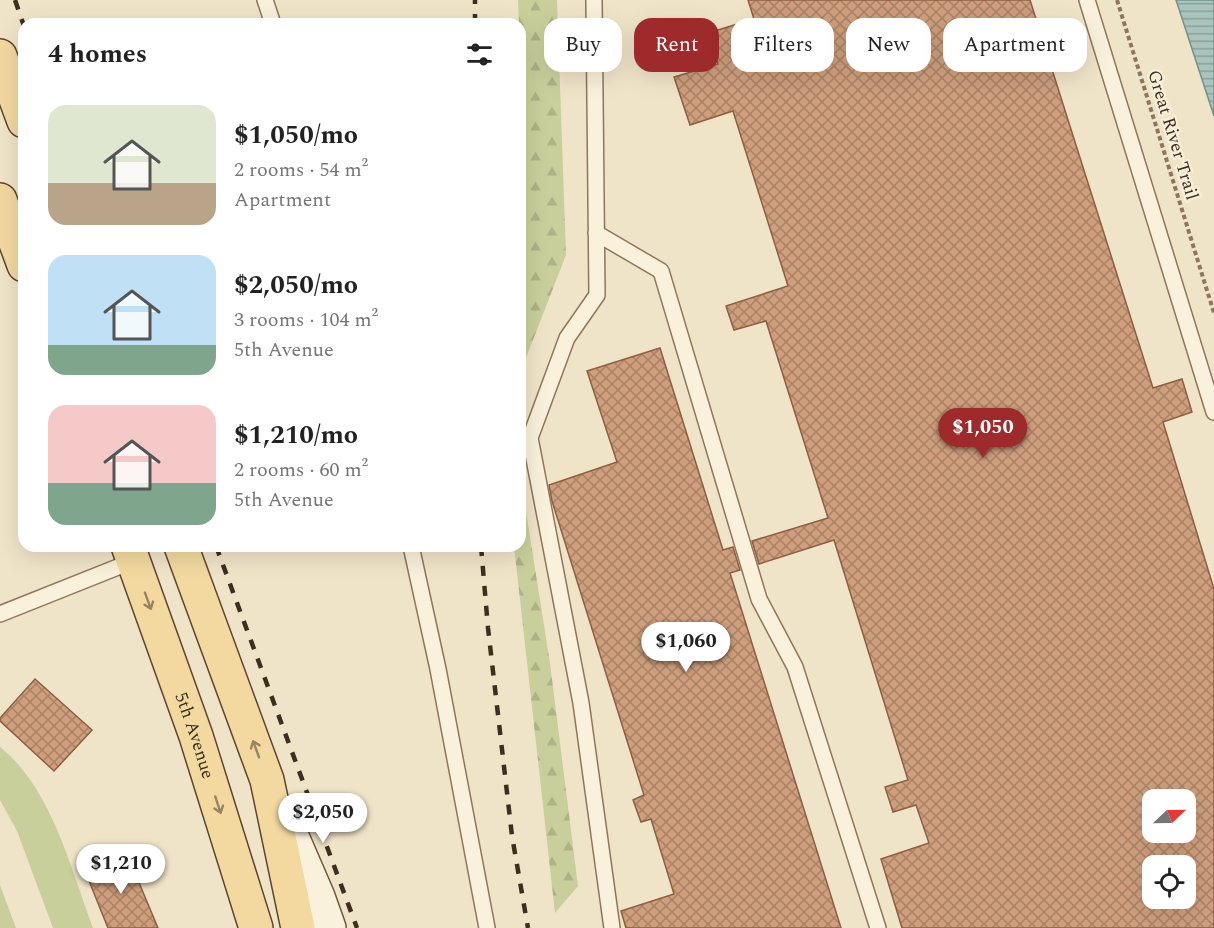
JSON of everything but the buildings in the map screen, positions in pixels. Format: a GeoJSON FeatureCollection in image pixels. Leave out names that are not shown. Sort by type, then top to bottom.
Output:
{"type":"FeatureCollection","features":[{"type":"Feature","properties":{"kind":"main road"},"geometry":{"type":"LineString","coordinates":[[0,56],[18,106]]}},
{"type":"Feature","properties":{"kind":"main road"},"geometry":{"type":"LineString","coordinates":[[0,200],[18,249]]}},
{"type":"Feature","properties":{"kind":"main road"},"geometry":{"type":"LineString","coordinates":[[183,552],[267,780],[298,928]]}},
{"type":"Feature","properties":{"kind":"main road","name":"5th Avenue"},"geometry":{"type":"LineString","coordinates":[[130,554],[196,736],[256,928]]}},
{"type":"Feature","properties":{"kind":"street"},"geometry":{"type":"LineString","coordinates":[[267,780],[318,897],[329,928]]}},
{"type":"Feature","properties":{"kind":"lane"},"geometry":{"type":"LineString","coordinates":[[265,0],[271,18]]}},
{"type":"Feature","properties":{"kind":"lane"},"geometry":{"type":"LineString","coordinates":[[594,0],[597,295],[567,338],[530,438],[581,703],[612,928]]}},
{"type":"Feature","properties":{"kind":"lane"},"geometry":{"type":"LineString","coordinates":[[1087,0],[1214,412]]}},
{"type":"Feature","properties":{"kind":"lane"},"geometry":{"type":"LineString","coordinates":[[596,232],[662,271],[759,599],[795,667],[878,928]]}},
{"type":"Feature","properties":{"kind":"lane"},"geometry":{"type":"LineString","coordinates":[[412,552],[438,669],[487,928]]}},
{"type":"Feature","properties":{"kind":"lane"},"geometry":{"type":"LineString","coordinates":[[0,614],[130,554]]}},
{"type":"Feature","properties":{"kind":"path","name":"Great River Trail"},"geometry":{"type":"LineString","coordinates":[[1117,0],[1214,313]]}},
{"type":"Feature","properties":{"kind":"green space"},"geometry":{"type":"Polygon","coordinates":[[[518,0],[557,0],[558,18],[544,18],[544,72],[560,72],[566,255],[526,358],[526,18],[519,18],[518,0]]]}},
{"type":"Feature","properties":{"kind":"green space"},"geometry":{"type":"Polygon","coordinates":[[[526,512],[550,663],[578,886],[555,913],[515,552],[526,552],[526,512]]]}},
{"type":"Feature","properties":{"kind":"green space"},"geometry":{"type":"Polygon","coordinates":[[[0,747],[18,764],[46,806],[67,855],[93,928],[53,928],[17,831],[0,800],[0,747]]]}},
{"type":"Feature","properties":{"kind":"green space"},"geometry":{"type":"Polygon","coordinates":[[[0,885],[16,928],[0,928],[0,885]]]}},
{"type":"Feature","properties":{"kind":"water"},"geometry":{"type":"Polygon","coordinates":[[[1176,0],[1214,0],[1214,116],[1176,0]]]}},
{"type":"Feature","properties":{"kind":"railway"},"geometry":{"type":"LineString","coordinates":[[15,0],[21,18]]}},
{"type":"Feature","properties":{"kind":"railway"},"geometry":{"type":"LineString","coordinates":[[475,0],[475,18]]}},
{"type":"Feature","properties":{"kind":"railway"},"geometry":{"type":"LineString","coordinates":[[218,552],[357,928]]}},
{"type":"Feature","properties":{"kind":"railway"},"geometry":{"type":"LineString","coordinates":[[482,552],[512,836],[528,928]]}}]}
